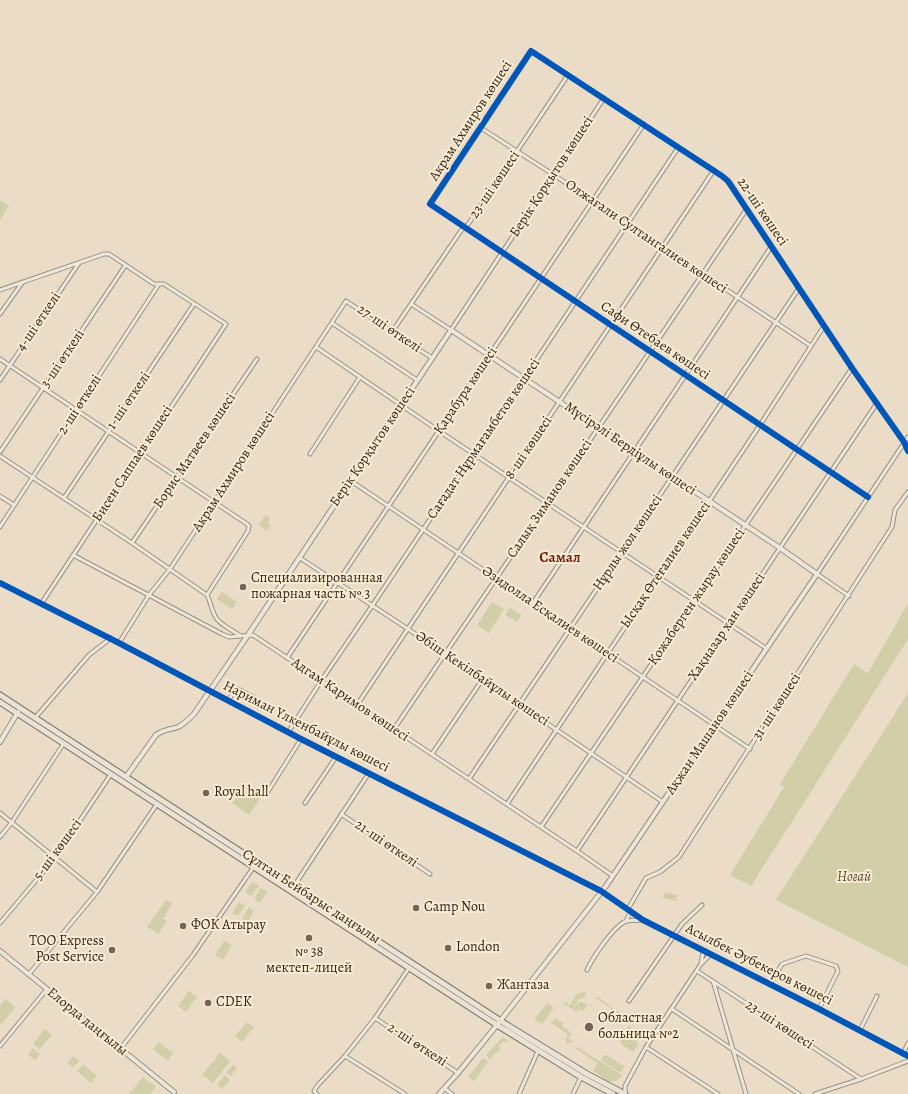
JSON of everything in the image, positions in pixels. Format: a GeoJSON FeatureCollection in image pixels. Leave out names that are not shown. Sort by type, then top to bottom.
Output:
{"type":"FeatureCollection","features":[{"type":"Feature","properties":{"kind":"main road","name":"Сұлтан Бейбарыс даңғылы"},"geometry":{"type":"LineString","coordinates":[[0,695],[126,777],[159,801],[255,865],[499,1023],[538,1051],[611,1093]]}},
{"type":"Feature","properties":{"kind":"main road","name":"Сұлтан Бейбарыс даңғылы"},"geometry":{"type":"LineString","coordinates":[[0,702],[111,774],[159,801]]}},
{"type":"Feature","properties":{"kind":"main road","name":"Сұлтан Бейбарыс даңғылы"},"geometry":{"type":"LineString","coordinates":[[255,865],[294,886],[411,966]]}},
{"type":"Feature","properties":{"kind":"main road","name":"Сұлтан Бейбарыс даңғылы"},"geometry":{"type":"LineString","coordinates":[[499,1023],[587,1074],[625,1094]]}},
{"type":"Feature","properties":{"kind":"street","name":"22-ші көшесі"},"geometry":{"type":"LineString","coordinates":[[531,51],[714,170],[728,181],[852,368],[904,442],[908,451]]}},
{"type":"Feature","properties":{"kind":"street","name":"Акрам Ахмиров көшесі"},"geometry":{"type":"LineString","coordinates":[[430,204],[531,51]]}},
{"type":"Feature","properties":{"kind":"street","name":"23-шi көшесi"},"geometry":{"type":"LineString","coordinates":[[392,332],[460,232],[518,151],[568,75]]}},
{"type":"Feature","properties":{"kind":"street","name":"Берік Қорқытов көшесі"},"geometry":{"type":"LineString","coordinates":[[126,777],[156,735],[163,730],[178,727],[185,723],[194,714],[300,558],[604,98]]}},
{"type":"Feature","properties":{"kind":"street","name":"Қарабура көшесі"},"geometry":{"type":"LineString","coordinates":[[286,658],[644,124]]}},
{"type":"Feature","properties":{"kind":"street","name":"Олжағали Султангалиев көшесі"},"geometry":{"type":"LineString","coordinates":[[481,128],[518,151],[811,346]]}},
{"type":"Feature","properties":{"kind":"street","name":"Сағадат Нұрмағамбетов көшесі"},"geometry":{"type":"LineString","coordinates":[[289,731],[678,148]]}},
{"type":"Feature","properties":{"kind":"street","name":"8-шi көшесi"},"geometry":{"type":"LineString","coordinates":[[357,705],[714,170]]}},
{"type":"Feature","properties":{"kind":"street","name":"Сафи Өтебаев көшесі"},"geometry":{"type":"LineString","coordinates":[[430,204],[868,497]]}},
{"type":"Feature","properties":{"kind":"street","name":"Салық Зиманов көшесі"},"geometry":{"type":"LineString","coordinates":[[394,729],[746,210]]}},
{"type":"Feature","properties":{"kind":"street"},"geometry":{"type":"LineString","coordinates":[[533,603],[771,247]]}},
{"type":"Feature","properties":{"kind":"street"},"geometry":{"type":"LineString","coordinates":[[0,290],[104,254],[109,254],[154,284],[164,284],[194,304]]}},
{"type":"Feature","properties":{"kind":"street","name":"4-ші өткелі"},"geometry":{"type":"LineString","coordinates":[[0,380],[79,263]]}},
{"type":"Feature","properties":{"kind":"street","name":"3-ші өткелі"},"geometry":{"type":"LineString","coordinates":[[0,452],[125,266]]}},
{"type":"Feature","properties":{"kind":"street"},"geometry":{"type":"LineString","coordinates":[[0,314],[22,282]]}},
{"type":"Feature","properties":{"kind":"street","name":"2-ші өткелі"},"geometry":{"type":"LineString","coordinates":[[0,527],[159,284]]}},
{"type":"Feature","properties":{"kind":"street","name":"Нұрлы жол көшесі"},"geometry":{"type":"LineString","coordinates":[[470,779],[799,288]]}},
{"type":"Feature","properties":{"kind":"street","name":"Акрам Ахмиров көшесі"},"geometry":{"type":"LineString","coordinates":[[119,643],[149,595],[170,569],[215,502],[346,301]]}},
{"type":"Feature","properties":{"kind":"street","name":"27-ші өткелі"},"geometry":{"type":"LineString","coordinates":[[346,301],[432,358]]}},
{"type":"Feature","properties":{"kind":"street","name":"Бисен Саппаев көшесі"},"geometry":{"type":"LineString","coordinates":[[41,604],[226,324],[194,304]]}},
{"type":"Feature","properties":{"kind":"street","name":"1-ші өткелі"},"geometry":{"type":"LineString","coordinates":[[64,498],[194,304]]}},
{"type":"Feature","properties":{"kind":"street","name":"Мүсірәлі Бердіұлы көшесі"},"geometry":{"type":"LineString","coordinates":[[411,304],[780,548],[849,596]]}},
{"type":"Feature","properties":{"kind":"street"},"geometry":{"type":"LineString","coordinates":[[332,323],[417,380]]}},
{"type":"Feature","properties":{"kind":"street","name":"Ысқақ Өтеғалиев көшесі"},"geometry":{"type":"LineString","coordinates":[[507,804],[760,425],[824,326]]}},
{"type":"Feature","properties":{"kind":"street"},"geometry":{"type":"LineString","coordinates":[[316,347],[509,478],[767,649]]}},
{"type":"Feature","properties":{"kind":"street"},"geometry":{"type":"LineString","coordinates":[[0,359],[247,524],[248,532],[207,595]]}},
{"type":"Feature","properties":{"kind":"street","name":"Борис Матвеев көшесі"},"geometry":{"type":"LineString","coordinates":[[132,543],[178,478],[258,359]]}},
{"type":"Feature","properties":{"kind":"street","name":"Қожаберген жырау көшесі"},"geometry":{"type":"LineString","coordinates":[[541,826],[852,368]]}},
{"type":"Feature","properties":{"kind":"street"},"geometry":{"type":"LineString","coordinates":[[310,454],[360,377]]}},
{"type":"Feature","properties":{"kind":"street","name":"Хақназар хан көшесі"},"geometry":{"type":"LineString","coordinates":[[577,851],[877,403]]}},
{"type":"Feature","properties":{"kind":"street","name":"Ақжан Машанов көшесі"},"geometry":{"type":"LineString","coordinates":[[439,1094],[499,1023],[613,876],[767,649],[908,437]]}},
{"type":"Feature","properties":{"kind":"street"},"geometry":{"type":"LineString","coordinates":[[0,456],[132,543],[207,595],[211,602],[215,617],[218,621],[240,636]]}},
{"type":"Feature","properties":{"kind":"street","name":"Әзидолла Есқалиев көшесі"},"geometry":{"type":"LineString","coordinates":[[351,481],[750,749]]}},
{"type":"Feature","properties":{"kind":"street","name":"31-ші көшесі"},"geometry":{"type":"LineString","coordinates":[[587,970],[591,961],[618,926],[626,921],[629,910],[646,878],[660,872],[679,857],[849,596],[892,527],[895,510],[908,492]]}},
{"type":"Feature","properties":{"kind":"street"},"geometry":{"type":"LineString","coordinates":[[0,496],[14,505]]}},
{"type":"Feature","properties":{"kind":"street"},"geometry":{"type":"LineString","coordinates":[[73,555],[222,634],[229,637],[248,635]]}},
{"type":"Feature","properties":{"kind":"street","name":"Әбіш Кекілбайұлы көшесі"},"geometry":{"type":"LineString","coordinates":[[300,558],[408,629],[663,802]]}},
{"type":"Feature","properties":{"kind":"street","name":"Нариман Үлкенбайұлы көшесі"},"geometry":{"type":"LineString","coordinates":[[0,583],[111,638],[289,731],[301,739],[601,891]]}},
{"type":"Feature","properties":{"kind":"street","name":"Адгам Каримов көшесі"},"geometry":{"type":"LineString","coordinates":[[248,635],[253,635],[541,826],[613,876]]}},
{"type":"Feature","properties":{"kind":"street"},"geometry":{"type":"LineString","coordinates":[[35,718],[89,655],[111,638]]}},
{"type":"Feature","properties":{"kind":"street"},"geometry":{"type":"LineString","coordinates":[[432,754],[482,680]]}},
{"type":"Feature","properties":{"kind":"street"},"geometry":{"type":"LineString","coordinates":[[228,700],[236,688],[255,698]]}},
{"type":"Feature","properties":{"kind":"street"},"geometry":{"type":"LineString","coordinates":[[0,742],[20,708]]}},
{"type":"Feature","properties":{"kind":"street"},"geometry":{"type":"LineString","coordinates":[[267,793],[301,739]]}},
{"type":"Feature","properties":{"kind":"street"},"geometry":{"type":"LineString","coordinates":[[0,837],[12,822],[64,743]]}},
{"type":"Feature","properties":{"kind":"street"},"geometry":{"type":"LineString","coordinates":[[305,803],[336,757]]}},
{"type":"Feature","properties":{"kind":"street","name":"21-ші өткелі"},"geometry":{"type":"LineString","coordinates":[[294,886],[369,773]]}},
{"type":"Feature","properties":{"kind":"street","name":"5-ші көшесі"},"geometry":{"type":"LineString","coordinates":[[0,923],[55,858],[111,774]]}},
{"type":"Feature","properties":{"kind":"street"},"geometry":{"type":"LineString","coordinates":[[29,974],[97,892],[159,801]]}},
{"type":"Feature","properties":{"kind":"street"},"geometry":{"type":"LineString","coordinates":[[0,813],[97,892]]}},
{"type":"Feature","properties":{"kind":"street","name":"21-ші өткелі"},"geometry":{"type":"LineString","coordinates":[[341,814],[430,874]]}},
{"type":"Feature","properties":{"kind":"street"},"geometry":{"type":"LineString","coordinates":[[121,1048],[193,955],[255,865]]}},
{"type":"Feature","properties":{"kind":"street","name":"Асылбек Әубекеров көшесі"},"geometry":{"type":"LineString","coordinates":[[601,891],[643,920],[860,1030],[908,1056]]}},
{"type":"Feature","properties":{"kind":"street"},"geometry":{"type":"LineString","coordinates":[[629,1001],[682,924],[702,905]]}},
{"type":"Feature","properties":{"kind":"street"},"geometry":{"type":"LineString","coordinates":[[626,921],[643,920]]}},
{"type":"Feature","properties":{"kind":"street"},"geometry":{"type":"LineString","coordinates":[[700,948],[703,953],[701,964]]}},
{"type":"Feature","properties":{"kind":"street","name":"Елорда даңғылы"},"geometry":{"type":"LineString","coordinates":[[0,951],[121,1048],[173,1093]]}},
{"type":"Feature","properties":{"kind":"street"},"geometry":{"type":"LineString","coordinates":[[625,1094],[625,1086],[646,1047],[701,964],[711,954]]}},
{"type":"Feature","properties":{"kind":"street"},"geometry":{"type":"LineString","coordinates":[[770,984],[782,964],[802,957],[806,956],[836,966],[838,971],[819,1009]]}},
{"type":"Feature","properties":{"kind":"street"},"geometry":{"type":"LineString","coordinates":[[315,1093],[324,1078],[376,1018],[411,966]]}},
{"type":"Feature","properties":{"kind":"street","name":"23-ші көшесі"},"geometry":{"type":"LineString","coordinates":[[697,971],[861,1079]]}},
{"type":"Feature","properties":{"kind":"street"},"geometry":{"type":"LineString","coordinates":[[713,981],[746,1094]]}},
{"type":"Feature","properties":{"kind":"street"},"geometry":{"type":"LineString","coordinates":[[0,1046],[47,989]]}},
{"type":"Feature","properties":{"kind":"street"},"geometry":{"type":"LineString","coordinates":[[860,1030],[877,996]]}},
{"type":"Feature","properties":{"kind":"street"},"geometry":{"type":"LineString","coordinates":[[672,1009],[799,1094]]}},
{"type":"Feature","properties":{"kind":"street","name":"2-ші өткелі"},"geometry":{"type":"LineString","coordinates":[[376,1018],[458,1072]]}},
{"type":"Feature","properties":{"kind":"street"},"geometry":{"type":"LineString","coordinates":[[903,1054],[908,1043]]}},
{"type":"Feature","properties":{"kind":"street"},"geometry":{"type":"LineString","coordinates":[[646,1047],[718,1094]]}},
{"type":"Feature","properties":{"kind":"street"},"geometry":{"type":"LineString","coordinates":[[520,1094],[538,1051]]}},
{"type":"Feature","properties":{"kind":"street"},"geometry":{"type":"LineString","coordinates":[[344,1056],[405,1094]]}},
{"type":"Feature","properties":{"kind":"street"},"geometry":{"type":"LineString","coordinates":[[815,1094],[861,1079],[908,1061]]}},
{"type":"Feature","properties":{"kind":"street"},"geometry":{"type":"LineString","coordinates":[[573,1094],[581,1076]]}},
{"type":"Feature","properties":{"kind":"street"},"geometry":{"type":"LineString","coordinates":[[444,1088],[452,1094]]}},
{"type":"Feature","properties":{"kind":"green space"},"geometry":{"type":"Polygon","coordinates":[[[0,200],[9,206],[0,220],[0,200]]]}},
{"type":"Feature","properties":{"kind":"green space"},"geometry":{"type":"Polygon","coordinates":[[[265,515],[270,518],[268,522],[263,520],[271,525],[267,531],[259,525],[265,515]]]}},
{"type":"Feature","properties":{"kind":"green space"},"geometry":{"type":"Polygon","coordinates":[[[222,592],[237,602],[232,609],[217,599],[222,592]]]}},
{"type":"Feature","properties":{"kind":"green space"},"geometry":{"type":"Polygon","coordinates":[[[492,602],[504,609],[489,633],[477,625],[492,602]]]}},
{"type":"Feature","properties":{"kind":"green space"},"geometry":{"type":"Polygon","coordinates":[[[908,603],[908,639],[751,886],[730,875],[784,787],[780,784],[854,664],[868,673],[908,603]]]}},
{"type":"Feature","properties":{"kind":"green space"},"geometry":{"type":"Polygon","coordinates":[[[510,608],[521,615],[517,622],[505,615],[510,608]]]}},
{"type":"Feature","properties":{"kind":"green space","name":"Ноғай"},"geometry":{"type":"Polygon","coordinates":[[[908,693],[908,967],[776,900],[908,693]]]}},
{"type":"Feature","properties":{"kind":"green space"},"geometry":{"type":"Polygon","coordinates":[[[245,783],[262,795],[249,815],[232,803],[245,783]]]}},
{"type":"Feature","properties":{"kind":"green space"},"geometry":{"type":"Polygon","coordinates":[[[252,882],[259,886],[251,896],[245,892],[252,882]]]}},
{"type":"Feature","properties":{"kind":"green space"},"geometry":{"type":"Polygon","coordinates":[[[261,888],[267,892],[260,903],[254,899],[261,888]]]}},
{"type":"Feature","properties":{"kind":"green space"},"geometry":{"type":"Polygon","coordinates":[[[665,892],[677,895],[676,901],[663,898],[665,892]]]}},
{"type":"Feature","properties":{"kind":"green space"},"geometry":{"type":"Polygon","coordinates":[[[166,900],[172,904],[163,918],[167,921],[158,934],[147,927],[166,900]]]}},
{"type":"Feature","properties":{"kind":"green space"},"geometry":{"type":"Polygon","coordinates":[[[239,902],[245,906],[238,916],[232,913],[239,902]]]}},
{"type":"Feature","properties":{"kind":"green space"},"geometry":{"type":"Polygon","coordinates":[[[249,907],[254,911],[247,922],[242,918],[249,907]]]}},
{"type":"Feature","properties":{"kind":"green space"},"geometry":{"type":"Polygon","coordinates":[[[224,941],[232,945],[223,960],[215,955],[224,941]]]}},
{"type":"Feature","properties":{"kind":"green space"},"geometry":{"type":"Polygon","coordinates":[[[189,991],[197,997],[186,1012],[178,1006],[189,991]]]}},
{"type":"Feature","properties":{"kind":"green space"},"geometry":{"type":"Polygon","coordinates":[[[585,992],[586,996],[579,999],[572,1009],[564,1004],[565,1002],[570,1005],[577,994],[585,992]]]}},
{"type":"Feature","properties":{"kind":"green space"},"geometry":{"type":"Polygon","coordinates":[[[596,996],[634,1023],[633,1024],[596,998],[596,996]]]}},
{"type":"Feature","properties":{"kind":"green space"},"geometry":{"type":"Polygon","coordinates":[[[5,999],[15,1007],[2,1024],[0,1023],[0,1006],[5,999]]]}},
{"type":"Feature","properties":{"kind":"green space"},"geometry":{"type":"Polygon","coordinates":[[[580,1001],[587,1005],[583,1011],[580,1010],[578,1004],[580,1001]]]}},
{"type":"Feature","properties":{"kind":"green space"},"geometry":{"type":"Polygon","coordinates":[[[548,1003],[554,1008],[542,1024],[534,1019],[548,1003]]]}},
{"type":"Feature","properties":{"kind":"green space"},"geometry":{"type":"Polygon","coordinates":[[[577,1003],[579,1011],[577,1012],[573,1010],[577,1003]]]}},
{"type":"Feature","properties":{"kind":"green space"},"geometry":{"type":"Polygon","coordinates":[[[555,1018],[563,1023],[563,1027],[571,1034],[568,1038],[572,1041],[571,1043],[570,1042],[568,1044],[565,1041],[568,1034],[551,1023],[555,1018]]]}},
{"type":"Feature","properties":{"kind":"green space"},"geometry":{"type":"Polygon","coordinates":[[[247,1022],[254,1027],[242,1042],[235,1036],[247,1022]]]}},
{"type":"Feature","properties":{"kind":"green space"},"geometry":{"type":"Polygon","coordinates":[[[630,1026],[638,1045],[633,1052],[621,1044],[620,1039],[630,1026]]]}},
{"type":"Feature","properties":{"kind":"green space"},"geometry":{"type":"Polygon","coordinates":[[[45,1029],[52,1035],[40,1049],[33,1044],[45,1029]]]}},
{"type":"Feature","properties":{"kind":"green space"},"geometry":{"type":"Polygon","coordinates":[[[503,1037],[508,1041],[507,1043],[504,1041],[498,1046],[501,1048],[490,1059],[486,1055],[503,1037]]]}},
{"type":"Feature","properties":{"kind":"green space"},"geometry":{"type":"Polygon","coordinates":[[[159,1042],[173,1053],[168,1061],[153,1049],[159,1042]]]}},
{"type":"Feature","properties":{"kind":"green space"},"geometry":{"type":"Polygon","coordinates":[[[577,1047],[622,1075],[617,1081],[608,1081],[593,1071],[597,1063],[575,1048],[577,1047]]]}},
{"type":"Feature","properties":{"kind":"green space"},"geometry":{"type":"Polygon","coordinates":[[[33,1048],[40,1054],[35,1060],[28,1055],[33,1048]]]}},
{"type":"Feature","properties":{"kind":"green space"},"geometry":{"type":"Polygon","coordinates":[[[220,1053],[230,1061],[213,1083],[202,1075],[220,1053]]]}},
{"type":"Feature","properties":{"kind":"green space"},"geometry":{"type":"Polygon","coordinates":[[[604,1055],[622,1065],[625,1065],[621,1072],[602,1061],[601,1059],[604,1055]]]}},
{"type":"Feature","properties":{"kind":"green space"},"geometry":{"type":"Polygon","coordinates":[[[73,1056],[79,1061],[73,1068],[67,1063],[73,1056]]]}},
{"type":"Feature","properties":{"kind":"green space"},"geometry":{"type":"Polygon","coordinates":[[[483,1058],[488,1061],[474,1081],[468,1077],[483,1058]]]}},
{"type":"Feature","properties":{"kind":"green space"},"geometry":{"type":"Polygon","coordinates":[[[83,1064],[97,1076],[91,1083],[77,1071],[83,1064]]]}},
{"type":"Feature","properties":{"kind":"green space"},"geometry":{"type":"Polygon","coordinates":[[[233,1065],[237,1068],[231,1076],[226,1073],[233,1065]]]}},
{"type":"Feature","properties":{"kind":"green space"},"geometry":{"type":"Polygon","coordinates":[[[225,1075],[230,1080],[222,1089],[217,1085],[225,1075]]]}},
{"type":"Feature","properties":{"kind":"green space"},"geometry":{"type":"Polygon","coordinates":[[[143,1077],[156,1087],[150,1094],[129,1094],[143,1077]]]}},
{"type":"Feature","properties":{"kind":"cycle path"},"geometry":{"type":"LineString","coordinates":[[868,497],[430,204],[531,51],[728,181],[852,368],[904,442],[908,451]]}},
{"type":"Feature","properties":{"kind":"cycle path"},"geometry":{"type":"LineString","coordinates":[[0,583],[119,643],[301,739],[601,891],[643,920],[908,1056]]}},
{"type":"Feature","properties":{"kind":"place","name":"Специализированная пожарная часть № 3"},"geometry":{"type":"Point","coordinates":[243,587]}},
{"type":"Feature","properties":{"kind":"place","name":"Royal hall"},"geometry":{"type":"Point","coordinates":[206,793]}},
{"type":"Feature","properties":{"kind":"place","name":"Camp Nou"},"geometry":{"type":"Point","coordinates":[416,908]}},
{"type":"Feature","properties":{"kind":"place","name":"ФОК Атырау"},"geometry":{"type":"Point","coordinates":[183,926]}},
{"type":"Feature","properties":{"kind":"place","name":"№ 38 мектеп-лицей"},"geometry":{"type":"Point","coordinates":[309,938]}},
{"type":"Feature","properties":{"kind":"place","name":"London"},"geometry":{"type":"Point","coordinates":[448,948]}},
{"type":"Feature","properties":{"kind":"place","name":"ТОО Express Post Service"},"geometry":{"type":"Point","coordinates":[112,950]}},
{"type":"Feature","properties":{"kind":"place","name":"Жантаза"},"geometry":{"type":"Point","coordinates":[489,986]}},
{"type":"Feature","properties":{"kind":"place","name":"CDEK"},"geometry":{"type":"Point","coordinates":[208,1003]}},
{"type":"Feature","properties":{"kind":"place","name":"Областная больница №2"},"geometry":{"type":"Point","coordinates":[589,1027]}},
{"type":"Feature","properties":{"kind":"district","name":"Самал"},"geometry":{"type":"Point","coordinates":[560,558]}}]}
